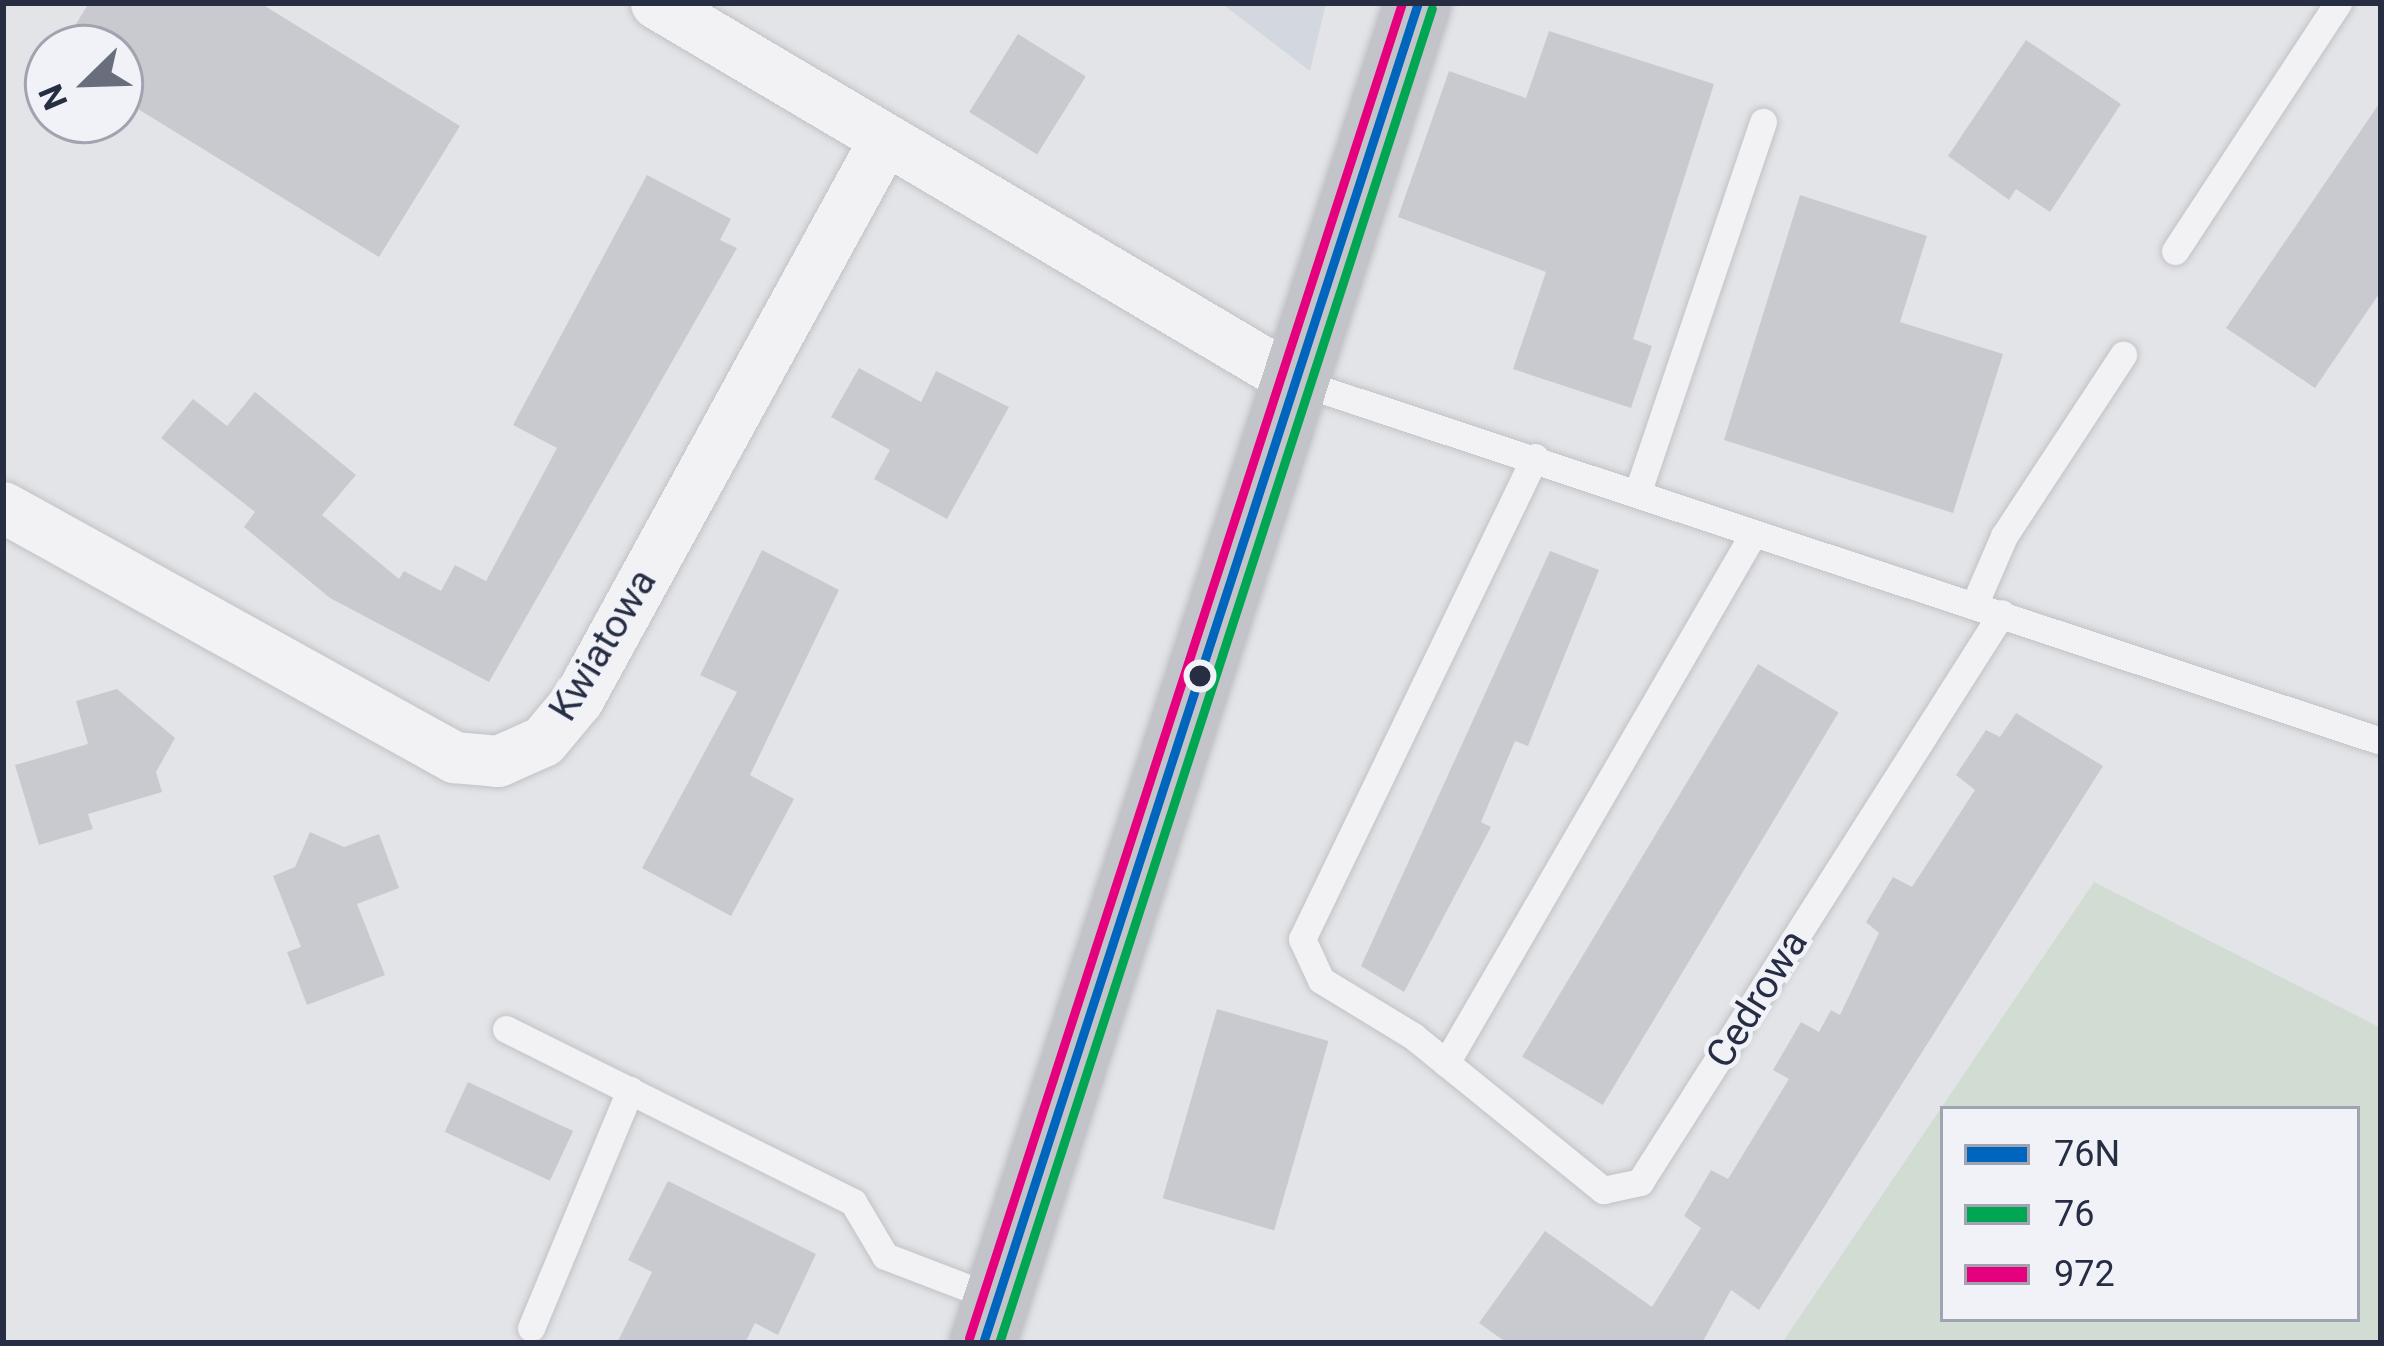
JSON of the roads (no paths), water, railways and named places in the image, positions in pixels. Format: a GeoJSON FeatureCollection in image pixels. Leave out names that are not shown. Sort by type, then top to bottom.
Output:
{"type":"FeatureCollection","features":[{"type":"Feature","properties":{"kind":"street"},"geometry":{"type":"LineString","coordinates":[[656,3],[1293,380]]}},
{"type":"Feature","properties":{"kind":"street"},"geometry":{"type":"LineString","coordinates":[[990,1321],[1418,3]]}},
{"type":"Feature","properties":{"kind":"street","name":"Kwiatowa"},"geometry":{"type":"LineString","coordinates":[[3,507],[454,757],[498,761],[543,741],[578,699],[884,140]]}},
{"type":"Feature","properties":{"kind":"lane"},"geometry":{"type":"LineString","coordinates":[[2175,251],[2338,3]]}},
{"type":"Feature","properties":{"kind":"lane"},"geometry":{"type":"LineString","coordinates":[[1636,494],[1763,122]]}},
{"type":"Feature","properties":{"kind":"lane"},"geometry":{"type":"LineString","coordinates":[[1989,608],[2004,536],[2123,355]]}},
{"type":"Feature","properties":{"kind":"lane"},"geometry":{"type":"LineString","coordinates":[[1293,380],[2381,742]]}},
{"type":"Feature","properties":{"kind":"lane","name":"Cedrowa"},"geometry":{"type":"LineString","coordinates":[[1535,457],[1302,939],[1321,980],[1447,1063],[1603,1190],[1640,1182],[1989,608]]}},
{"type":"Feature","properties":{"kind":"lane"},"geometry":{"type":"LineString","coordinates":[[1447,1063],[1752,536]]}},
{"type":"Feature","properties":{"kind":"lane"},"geometry":{"type":"LineString","coordinates":[[506,1029],[853,1202],[885,1256],[990,1321]]}},
{"type":"Feature","properties":{"kind":"lane"},"geometry":{"type":"LineString","coordinates":[[531,1328],[630,1090]]}}]}
